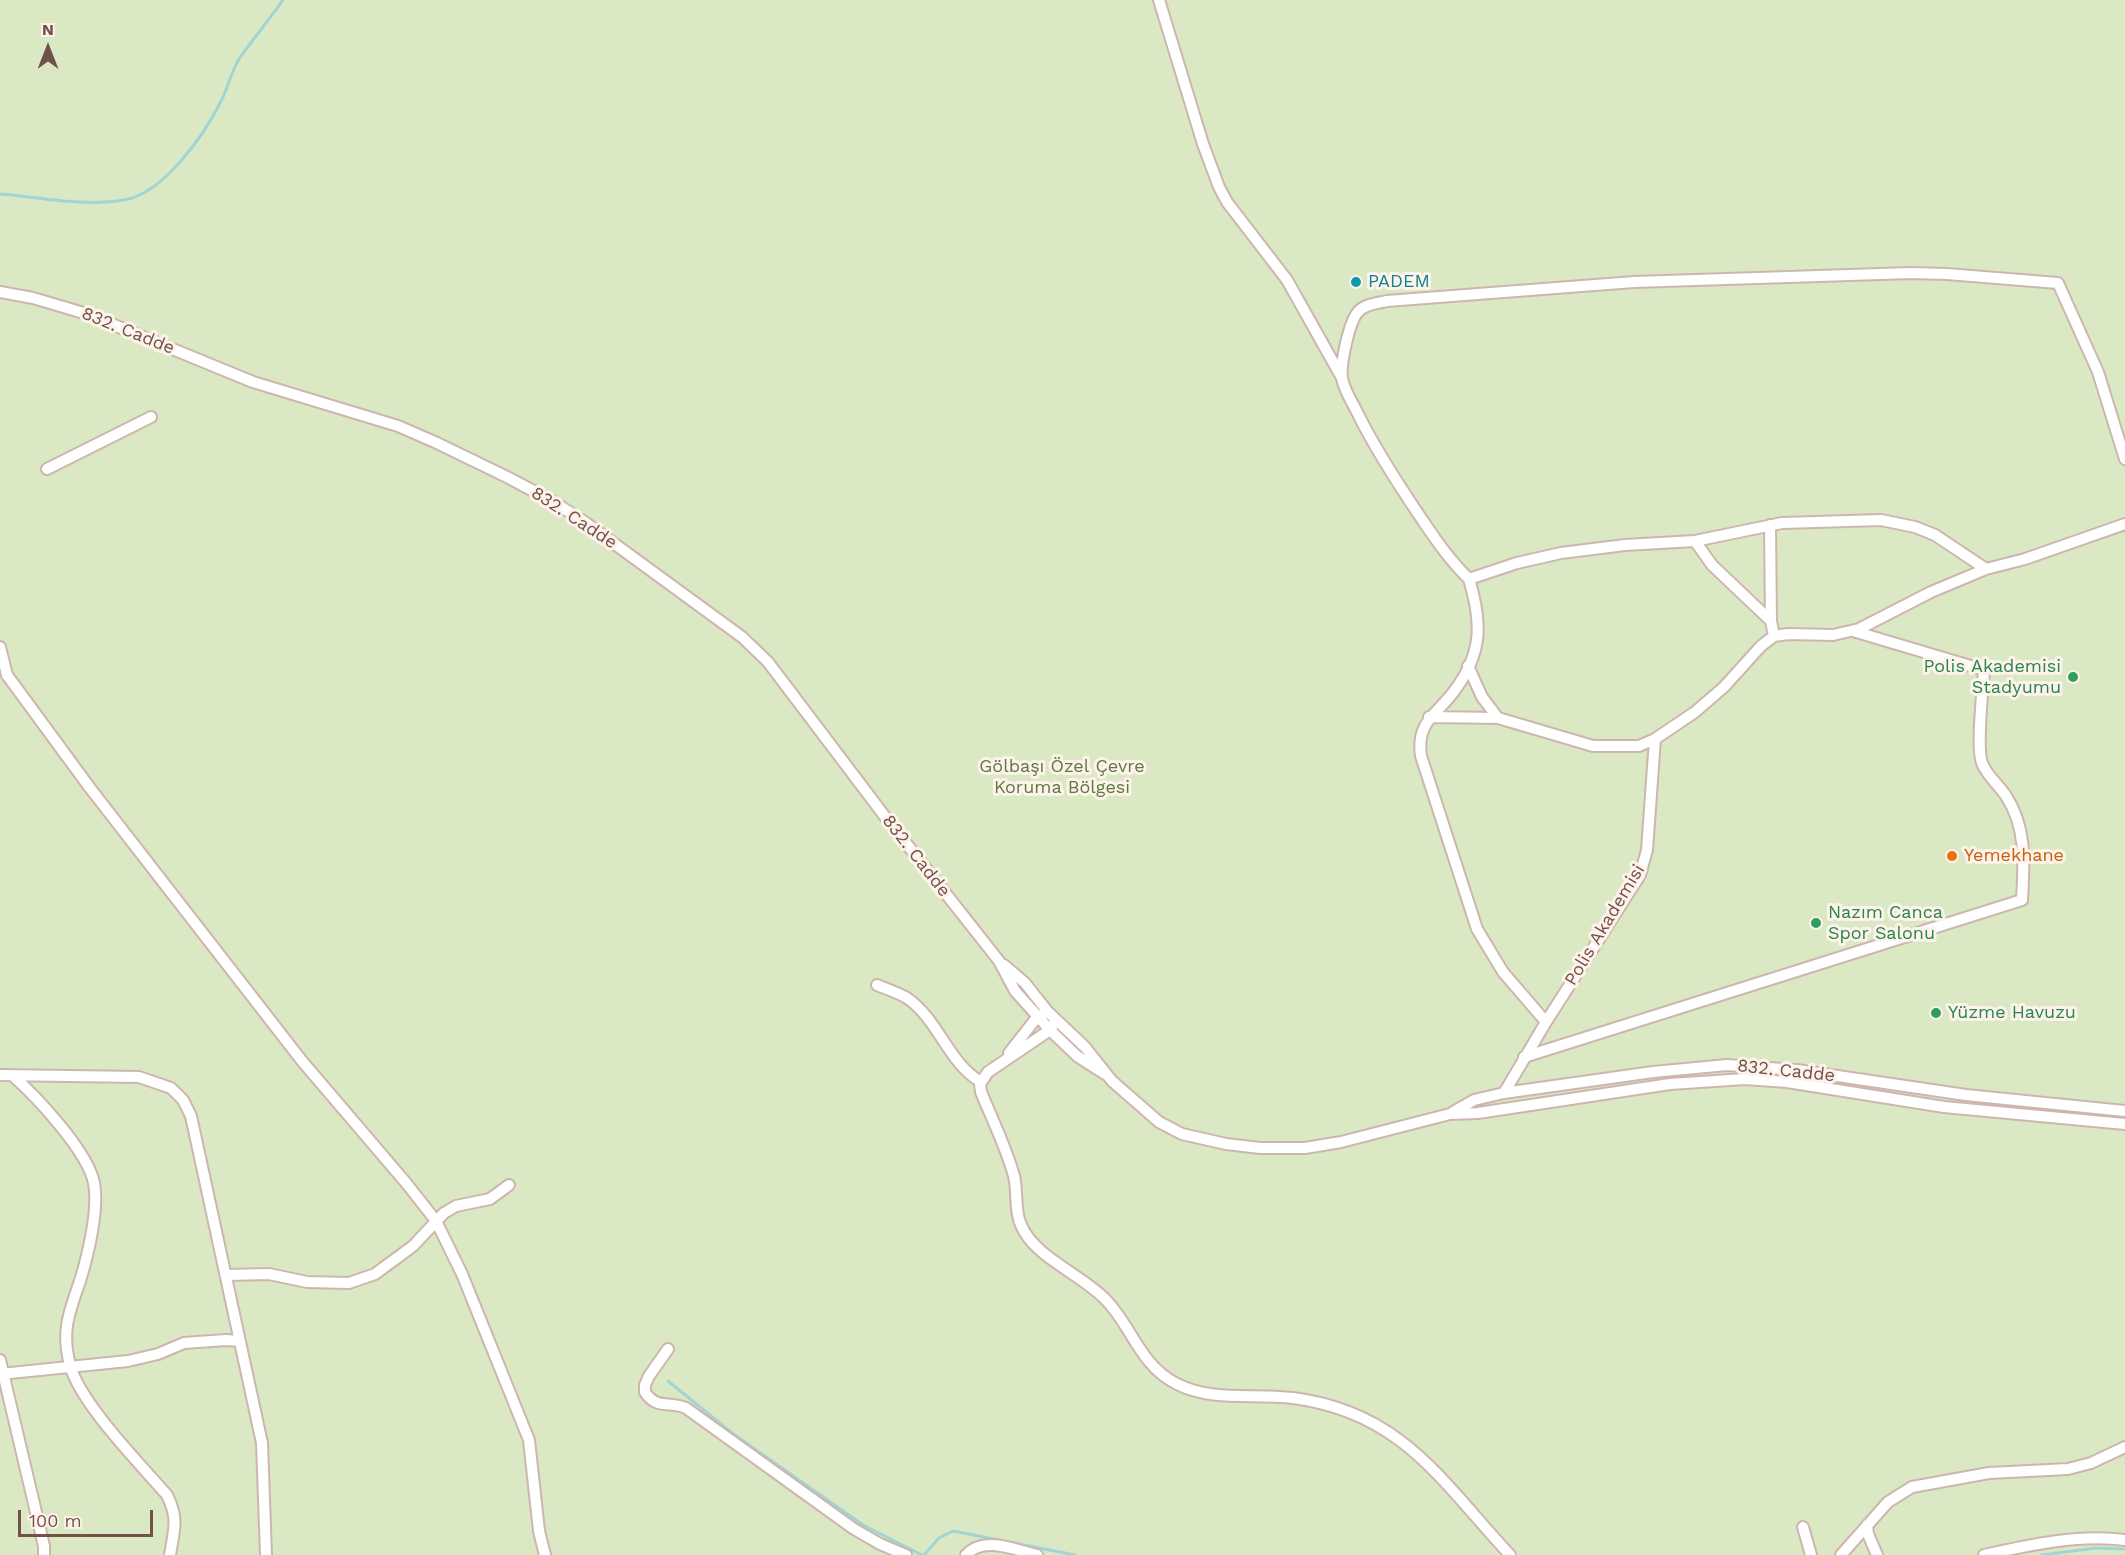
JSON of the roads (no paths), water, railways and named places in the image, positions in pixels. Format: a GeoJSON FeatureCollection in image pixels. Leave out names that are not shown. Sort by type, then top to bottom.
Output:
{"type":"FeatureCollection","features":[{"type":"Feature","properties":{"kind":"street"},"geometry":{"type":"LineString","coordinates":[[1159,0],[1203,144],[1227,202],[1287,280],[1342,378],[1368,435],[1446,554],[1469,579],[1477,605],[1479,632],[1476,645],[1468,666],[1454,691],[1429,717],[1420,737],[1420,756],[1474,923],[1497,965],[1545,1022]]}},
{"type":"Feature","properties":{"kind":"street"},"geometry":{"type":"LineString","coordinates":[[1342,378],[1347,342],[1357,312],[1365,307],[1387,301],[1634,282],[1911,273],[2058,283],[2098,372],[2125,459]]}},
{"type":"Feature","properties":{"kind":"street","name":"832. Cadde"},"geometry":{"type":"LineString","coordinates":[[0,292],[33,298],[87,314],[253,382],[398,426],[438,442],[501,474],[554,502],[578,518],[742,637],[768,662],[883,814],[999,961],[1015,991],[1077,1056],[1105,1074],[1146,1112],[1170,1129],[1196,1138],[1249,1147],[1289,1149],[1324,1146],[1450,1114],[1478,1113],[1670,1084],[1724,1079],[1787,1082],[1980,1111],[2125,1124]]}},
{"type":"Feature","properties":{"kind":"street"},"geometry":{"type":"LineString","coordinates":[[47,469],[151,417]]}},
{"type":"Feature","properties":{"kind":"street"},"geometry":{"type":"LineString","coordinates":[[1469,579],[1516,563],[1562,553],[1625,545],[1695,541],[1770,525],[1881,520],[1935,535],[1986,569]]}},
{"type":"Feature","properties":{"kind":"street"},"geometry":{"type":"LineString","coordinates":[[1429,717],[1497,718],[1593,746],[1639,746],[1678,725],[1709,700],[1761,646],[1774,636],[1833,635],[1853,631],[1931,592],[1986,569],[2025,559],[2125,524]]}},
{"type":"Feature","properties":{"kind":"street"},"geometry":{"type":"LineString","coordinates":[[1770,525],[1771,621],[1774,636]]}},
{"type":"Feature","properties":{"kind":"street"},"geometry":{"type":"LineString","coordinates":[[1695,541],[1712,565],[1771,621]]}},
{"type":"Feature","properties":{"kind":"street"},"geometry":{"type":"LineString","coordinates":[[1524,1058],[2022,900],[2025,858],[2018,819],[1980,757],[1984,670],[1853,631]]}},
{"type":"Feature","properties":{"kind":"street"},"geometry":{"type":"LineString","coordinates":[[0,647],[7,675],[83,778],[302,1061],[408,1184],[435,1221],[462,1274],[529,1440],[539,1531],[545,1555]]}},
{"type":"Feature","properties":{"kind":"street"},"geometry":{"type":"LineString","coordinates":[[1468,666],[1482,697],[1497,718]]}},
{"type":"Feature","properties":{"kind":"street","name":"Polis Akademisi"},"geometry":{"type":"LineString","coordinates":[[1504,1093],[1545,1022],[1642,869],[1647,850],[1655,739]]}},
{"type":"Feature","properties":{"kind":"street","name":"832. Cadde"},"geometry":{"type":"LineString","coordinates":[[999,961],[1025,983],[1052,1016],[1085,1047],[1105,1074]]}},
{"type":"Feature","properties":{"kind":"street"},"geometry":{"type":"LineString","coordinates":[[877,985],[907,998],[930,1019],[968,1074],[981,1082]]}},
{"type":"Feature","properties":{"kind":"street"},"geometry":{"type":"LineString","coordinates":[[1004,1060],[1038,1016],[1052,1016],[1050,1030],[988,1072],[981,1082],[981,1092],[1014,1178],[1017,1214],[1025,1234],[1044,1252],[1107,1300],[1137,1347],[1159,1373],[1178,1385],[1199,1392],[1302,1400],[1339,1408],[1370,1420],[1413,1450],[1439,1474],[1510,1555]]}},
{"type":"Feature","properties":{"kind":"street","name":"832. Cadde"},"geometry":{"type":"LineString","coordinates":[[1450,1114],[1474,1100],[1504,1093],[1653,1072],[1727,1065],[1797,1070],[1966,1095],[2125,1111]]}},
{"type":"Feature","properties":{"kind":"street"},"geometry":{"type":"LineString","coordinates":[[0,1075],[139,1077],[171,1088],[183,1100],[191,1116],[262,1443],[266,1555]]}},
{"type":"Feature","properties":{"kind":"street"},"geometry":{"type":"LineString","coordinates":[[13,1076],[36,1096],[75,1145],[92,1174],[95,1185],[92,1232],[65,1330],[70,1368],[81,1390],[103,1420],[167,1495],[176,1515],[170,1555]]}},
{"type":"Feature","properties":{"kind":"street"},"geometry":{"type":"LineString","coordinates":[[1898,1100],[1900,1086]]}},
{"type":"Feature","properties":{"kind":"street"},"geometry":{"type":"LineString","coordinates":[[226,1275],[268,1274],[306,1282],[349,1283],[375,1274],[413,1246],[444,1213],[456,1206],[490,1199],[509,1185]]}},
{"type":"Feature","properties":{"kind":"street"},"geometry":{"type":"LineString","coordinates":[[2,1374],[145,1358],[184,1343],[240,1341]]}},
{"type":"Feature","properties":{"kind":"street"},"geometry":{"type":"LineString","coordinates":[[668,1349],[646,1381],[645,1392],[652,1401],[662,1405],[681,1405],[686,1408],[854,1529],[906,1555]]}},
{"type":"Feature","properties":{"kind":"street"},"geometry":{"type":"LineString","coordinates":[[0,1360],[44,1546],[44,1555]]}},
{"type":"Feature","properties":{"kind":"street"},"geometry":{"type":"LineString","coordinates":[[1841,1555],[1888,1502],[1912,1487],[1989,1473],[2068,1469],[2091,1463],[2125,1447]]}},
{"type":"Feature","properties":{"kind":"street"},"geometry":{"type":"LineString","coordinates":[[1867,1525],[1876,1555]]}},
{"type":"Feature","properties":{"kind":"street"},"geometry":{"type":"LineString","coordinates":[[1803,1527],[1811,1555]]}},
{"type":"Feature","properties":{"kind":"street"},"geometry":{"type":"LineString","coordinates":[[1984,1555],[2076,1540],[2098,1538],[2125,1540]]}},
{"type":"Feature","properties":{"kind":"street"},"geometry":{"type":"LineString","coordinates":[[966,1555],[978,1545],[991,1544],[1038,1555]]}},
{"type":"Feature","properties":{"kind":"waterway"},"geometry":{"type":"LineString","coordinates":[[0,194],[78,202],[109,202],[139,195],[153,187],[181,161],[205,130],[239,59],[283,0]]}},
{"type":"Feature","properties":{"kind":"waterway"},"geometry":{"type":"LineString","coordinates":[[668,1381],[732,1433],[863,1525],[922,1555]]}},
{"type":"Feature","properties":{"kind":"waterway"},"geometry":{"type":"LineString","coordinates":[[924,1555],[939,1538],[953,1531],[1075,1555]]}},
{"type":"Feature","properties":{"kind":"waterway"},"geometry":{"type":"LineString","coordinates":[[2042,1555],[2096,1548],[2125,1549]]}},
{"type":"Feature","properties":{"kind":"place","name":"PADEM"},"geometry":{"type":"Point","coordinates":[1356,282]}},
{"type":"Feature","properties":{"kind":"place","name":"Polis Akademisi Stadyumu"},"geometry":{"type":"Point","coordinates":[2073,677]}},
{"type":"Feature","properties":{"kind":"place","name":"Yemekhane"},"geometry":{"type":"Point","coordinates":[1952,856]}},
{"type":"Feature","properties":{"kind":"place","name":"Nazım Canca Spor Salonu"},"geometry":{"type":"Point","coordinates":[1816,923]}},
{"type":"Feature","properties":{"kind":"place","name":"Yüzme Havuzu"},"geometry":{"type":"Point","coordinates":[1936,1013]}},
{"type":"Feature","properties":{"kind":"park label","name":"Gölbaşı Özel Çevre Koruma Bölgesi"},"geometry":{"type":"Point","coordinates":[1062,777]}}]}
